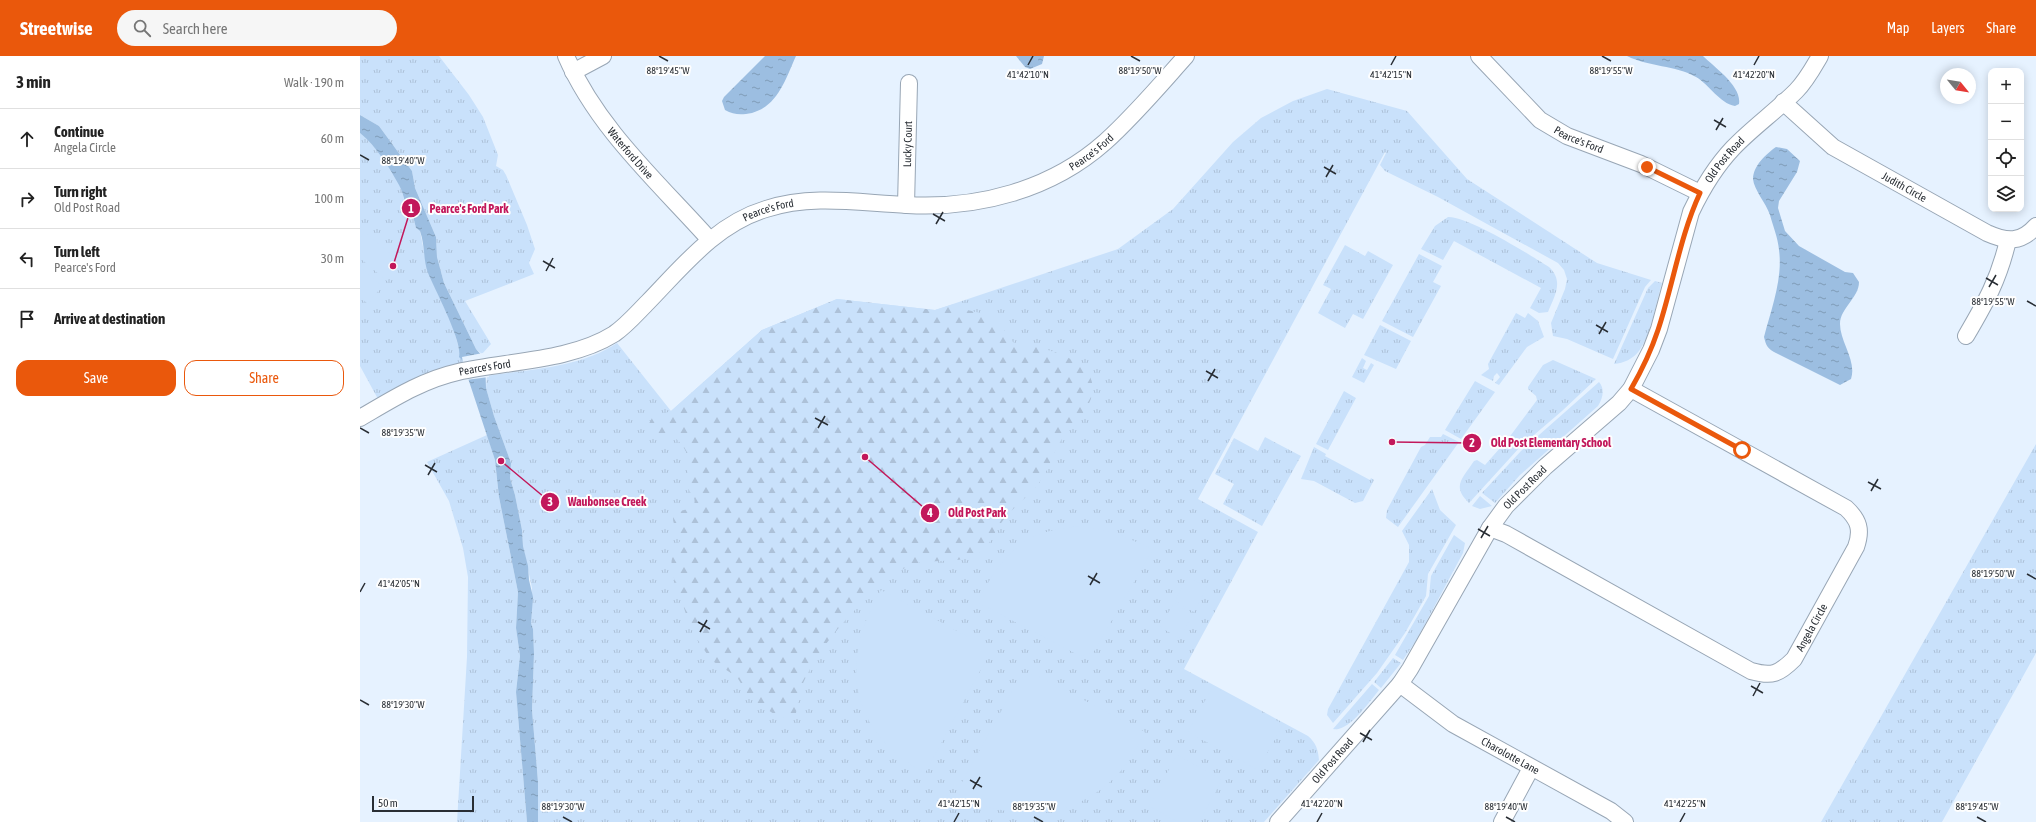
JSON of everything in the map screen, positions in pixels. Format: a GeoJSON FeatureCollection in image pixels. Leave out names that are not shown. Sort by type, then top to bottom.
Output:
{"type":"FeatureCollection","features":[{"type":"Feature","properties":{"kind":"street","name":"Waterford Drive"},"geometry":{"type":"LineString","coordinates":[[566,56],[592,107],[608,127],[709,239]]}},
{"type":"Feature","properties":{"kind":"street"},"geometry":{"type":"LineString","coordinates":[[573,72],[603,56]]}},
{"type":"Feature","properties":{"kind":"street","name":"Pearce's Ford"},"geometry":{"type":"LineString","coordinates":[[360,418],[403,393],[426,383],[456,373],[576,351],[602,341],[628,323],[709,239],[735,223],[764,209],[790,203],[829,200],[946,206],[975,202],[1028,188],[1056,175],[1084,158],[1123,126],[1186,56]]}},
{"type":"Feature","properties":{"kind":"street","name":"Pearce's Ford"},"geometry":{"type":"LineString","coordinates":[[1479,56],[1540,120],[1567,136],[1641,164],[1700,193]]}},
{"type":"Feature","properties":{"kind":"street","name":"Old Post Road"},"geometry":{"type":"LineString","coordinates":[[1278,822],[1400,684],[1413,665],[1490,528],[1506,506],[1545,466],[1619,404],[1631,389],[1651,350],[1656,336],[1691,212],[1700,193],[1708,179],[1733,148],[1796,91],[1809,75],[1820,56]]}},
{"type":"Feature","properties":{"kind":"street","name":"Lucky Court"},"geometry":{"type":"LineString","coordinates":[[906,205],[908,83]]}},
{"type":"Feature","properties":{"kind":"street","name":"Judith Circle"},"geometry":{"type":"LineString","coordinates":[[1783,102],[1833,147],[1987,233],[2008,240]]}},
{"type":"Feature","properties":{"kind":"street"},"geometry":{"type":"LineString","coordinates":[[1966,336],[1995,284],[2003,264],[2008,240],[2023,237],[2036,226]]}},
{"type":"Feature","properties":{"kind":"street","name":"Angela Circle"},"geometry":{"type":"LineString","coordinates":[[1490,528],[1506,534],[1751,671],[1774,674],[1784,669],[1794,658],[1856,548],[1860,537],[1859,525],[1855,516],[1846,508],[1631,389]]}},
{"type":"Feature","properties":{"kind":"street","name":"Charolotte Lane"},"geometry":{"type":"LineString","coordinates":[[1400,684],[1439,715],[1531,768],[1611,811],[1625,822]]}},
{"type":"Feature","properties":{"kind":"street"},"geometry":{"type":"LineString","coordinates":[[1502,822],[1531,768]]}},
{"type":"Feature","properties":{"kind":"green space"},"geometry":{"type":"Polygon","coordinates":[[[360,56],[439,56],[469,95],[483,117],[498,155],[496,166],[503,170],[506,175],[527,225],[535,249],[529,263],[534,274],[465,301],[491,344],[482,354],[476,349],[444,283],[437,257],[436,237],[415,188],[412,171],[379,126],[360,115],[360,56]]]}},
{"type":"Feature","properties":{"kind":"green space"},"geometry":{"type":"Polygon","coordinates":[[[1327,89],[1407,111],[1467,179],[1597,263],[1651,280],[1645,287],[1613,359],[1567,339],[1553,336],[1551,323],[1565,289],[1567,279],[1564,270],[1558,263],[1438,197],[1385,171],[1380,165],[1386,153],[1385,152],[1198,499],[1258,532],[1184,669],[1308,736],[1315,744],[1318,753],[1319,760],[1264,822],[538,822],[538,782],[532,710],[534,653],[533,629],[531,623],[532,588],[523,546],[522,530],[515,495],[510,478],[511,463],[494,416],[486,388],[487,376],[571,363],[587,358],[617,343],[671,411],[762,330],[837,299],[935,310],[1118,249],[1173,209],[1233,142],[1261,118],[1293,101],[1327,89]]]}},
{"type":"Feature","properties":{"kind":"green space"},"geometry":{"type":"Polygon","coordinates":[[[360,133],[383,158],[394,174],[401,188],[406,207],[413,216],[416,228],[420,231],[428,272],[453,327],[463,363],[424,374],[378,399],[360,366],[360,133]]]}},
{"type":"Feature","properties":{"kind":"green space"},"geometry":{"type":"Polygon","coordinates":[[[1448,217],[1457,218],[1484,229],[1549,267],[1554,272],[1557,288],[1548,312],[1539,313],[1530,308],[1541,288],[1454,241],[1443,260],[1421,249],[1435,226],[1448,217]]]}},
{"type":"Feature","properties":{"kind":"green space"},"geometry":{"type":"Polygon","coordinates":[[[365,232],[402,264],[387,281],[360,258],[360,238],[365,232]]]}},
{"type":"Feature","properties":{"kind":"green space"},"geometry":{"type":"Polygon","coordinates":[[[1345,245],[1365,256],[1368,251],[1393,265],[1363,319],[1353,314],[1345,328],[1318,313],[1331,289],[1323,285],[1345,245]]]}},
{"type":"Feature","properties":{"kind":"green space"},"geometry":{"type":"Polygon","coordinates":[[[1419,254],[1442,266],[1433,282],[1441,286],[1413,337],[1382,321],[1419,254]]]}},
{"type":"Feature","properties":{"kind":"green space"},"geometry":{"type":"Polygon","coordinates":[[[360,267],[382,286],[368,304],[360,297],[360,267]]]}},
{"type":"Feature","properties":{"kind":"green space"},"geometry":{"type":"Polygon","coordinates":[[[1655,281],[1662,283],[1647,336],[1637,354],[1625,362],[1614,364],[1648,288],[1655,281]]]}},
{"type":"Feature","properties":{"kind":"green space"},"geometry":{"type":"Polygon","coordinates":[[[837,299],[935,310],[954,304],[963,309],[985,314],[995,319],[1001,325],[1014,343],[1023,346],[1037,347],[1065,356],[1084,368],[1092,383],[1092,392],[1090,402],[1079,419],[1060,442],[1039,483],[1004,519],[985,548],[976,555],[968,558],[914,564],[901,570],[871,594],[840,626],[817,658],[803,683],[799,694],[796,713],[789,718],[777,716],[750,698],[737,677],[711,660],[690,626],[671,569],[672,556],[681,539],[674,525],[674,515],[677,512],[693,507],[695,501],[685,481],[689,463],[688,457],[684,447],[672,435],[667,433],[657,439],[645,431],[652,418],[671,411],[762,330],[837,299]]]}},
{"type":"Feature","properties":{"kind":"green space"},"geometry":{"type":"Polygon","coordinates":[[[1516,313],[1525,318],[1528,313],[1538,321],[1544,337],[1527,347],[1499,385],[1495,383],[1500,377],[1497,373],[1494,376],[1493,381],[1481,375],[1489,369],[1488,364],[1516,313]]]}},
{"type":"Feature","properties":{"kind":"green space"},"geometry":{"type":"Polygon","coordinates":[[[1380,325],[1411,341],[1396,369],[1364,355],[1380,325]]]}},
{"type":"Feature","properties":{"kind":"green space"},"geometry":{"type":"Polygon","coordinates":[[[1362,358],[1366,361],[1363,368],[1367,370],[1371,363],[1374,365],[1364,383],[1352,377],[1362,358]]]}},
{"type":"Feature","properties":{"kind":"green space"},"geometry":{"type":"Polygon","coordinates":[[[1553,360],[1596,379],[1520,447],[1469,503],[1461,492],[1460,487],[1463,477],[1474,461],[1477,460],[1485,465],[1508,439],[1537,400],[1536,396],[1528,389],[1528,387],[1543,365],[1553,360]]]}},
{"type":"Feature","properties":{"kind":"green space"},"geometry":{"type":"Polygon","coordinates":[[[1475,381],[1495,392],[1461,439],[1445,430],[1475,381]]]}},
{"type":"Feature","properties":{"kind":"green space"},"geometry":{"type":"Polygon","coordinates":[[[1599,382],[1603,394],[1598,406],[1520,475],[1495,503],[1482,493],[1521,451],[1599,382]]]}},
{"type":"Feature","properties":{"kind":"green space"},"geometry":{"type":"Polygon","coordinates":[[[1344,391],[1356,398],[1328,450],[1316,444],[1344,391]]]}},
{"type":"Feature","properties":{"kind":"green space"},"geometry":{"type":"Polygon","coordinates":[[[1443,434],[1459,442],[1398,527],[1386,518],[1387,510],[1421,447],[1425,445],[1430,437],[1441,437],[1443,434]]]}},
{"type":"Feature","properties":{"kind":"green space"},"geometry":{"type":"Polygon","coordinates":[[[487,435],[495,460],[499,497],[518,592],[516,628],[520,656],[516,692],[527,822],[457,822],[467,657],[468,577],[463,548],[449,501],[427,462],[487,435]]]}},
{"type":"Feature","properties":{"kind":"green space"},"geometry":{"type":"Polygon","coordinates":[[[1265,437],[1301,456],[1262,526],[1223,504],[1234,484],[1215,474],[1234,438],[1258,451],[1265,437]]]}},
{"type":"Feature","properties":{"kind":"green space"},"geometry":{"type":"Polygon","coordinates":[[[2036,444],[2036,653],[1942,822],[1821,822],[2036,444]]]}},
{"type":"Feature","properties":{"kind":"green space"},"geometry":{"type":"Polygon","coordinates":[[[1314,447],[1326,454],[1325,456],[1370,480],[1371,478],[1374,480],[1363,501],[1355,503],[1314,481],[1301,479],[1314,447]]]}},
{"type":"Feature","properties":{"kind":"green space"},"geometry":{"type":"Polygon","coordinates":[[[1432,489],[1440,510],[1456,525],[1428,574],[1426,596],[1405,633],[1377,673],[1333,723],[1327,715],[1328,709],[1409,562],[1409,545],[1402,531],[1432,489]]]}},
{"type":"Feature","properties":{"kind":"green space"},"geometry":{"type":"Polygon","coordinates":[[[1480,496],[1492,506],[1480,509],[1472,506],[1480,496]]]}},
{"type":"Feature","properties":{"kind":"green space"},"geometry":{"type":"Polygon","coordinates":[[[1083,526],[1113,532],[1153,549],[1093,653],[1080,656],[977,602],[997,569],[1018,546],[1030,538],[1045,532],[1062,528],[1083,526]]]}},
{"type":"Feature","properties":{"kind":"green space"},"geometry":{"type":"Polygon","coordinates":[[[1454,535],[1465,543],[1463,553],[1417,639],[1403,660],[1395,655],[1429,596],[1431,576],[1454,535]]]}},
{"type":"Feature","properties":{"kind":"green space"},"geometry":{"type":"Polygon","coordinates":[[[1188,577],[1207,587],[1194,612],[1175,601],[1188,577]]]}},
{"type":"Feature","properties":{"kind":"green space"},"geometry":{"type":"Polygon","coordinates":[[[881,590],[983,645],[986,660],[925,773],[899,756],[880,737],[866,716],[858,693],[856,668],[859,643],[868,617],[881,590]]]}},
{"type":"Feature","properties":{"kind":"green space"},"geometry":{"type":"Polygon","coordinates":[[[1174,603],[1193,614],[1179,638],[1160,627],[1174,603]]]}},
{"type":"Feature","properties":{"kind":"green space"},"geometry":{"type":"Polygon","coordinates":[[[1393,658],[1401,663],[1381,688],[1374,682],[1393,658]]]}},
{"type":"Feature","properties":{"kind":"green space"},"geometry":{"type":"Polygon","coordinates":[[[1034,674],[1145,732],[1131,756],[1119,773],[1096,792],[1078,803],[1058,810],[1038,813],[1017,813],[997,809],[956,793],[1019,679],[1034,674]]]}},
{"type":"Feature","properties":{"kind":"green space"},"geometry":{"type":"Polygon","coordinates":[[[1372,684],[1379,690],[1358,715],[1345,726],[1339,729],[1333,729],[1372,684]]]}},
{"type":"Feature","properties":{"kind":"green space"},"geometry":{"type":"Polygon","coordinates":[[[1213,686],[1283,724],[1258,770],[1188,732],[1213,686]]]}},
{"type":"Feature","properties":{"kind":"green space"},"geometry":{"type":"Polygon","coordinates":[[[1177,755],[1222,780],[1199,822],[1178,822],[1149,806],[1177,755]]]}},
{"type":"Feature","properties":{"kind":"water"},"geometry":{"type":"Polygon","coordinates":[[[765,56],[796,56],[785,82],[775,98],[761,109],[752,113],[738,114],[725,110],[722,101],[724,97],[765,56]]]}},
{"type":"Feature","properties":{"kind":"water"},"geometry":{"type":"Polygon","coordinates":[[[1016,56],[1044,56],[1042,64],[1030,69],[1025,67],[1016,56]]]}},
{"type":"Feature","properties":{"kind":"water"},"geometry":{"type":"Polygon","coordinates":[[[1627,56],[1703,56],[1732,84],[1739,97],[1739,104],[1735,106],[1719,98],[1701,80],[1688,73],[1635,60],[1627,56]]]}},
{"type":"Feature","properties":{"kind":"water"},"geometry":{"type":"Polygon","coordinates":[[[360,115],[379,126],[412,171],[415,188],[436,237],[437,257],[444,283],[476,349],[485,359],[486,388],[494,416],[511,463],[510,478],[522,530],[523,546],[533,597],[531,623],[533,629],[534,653],[532,710],[538,782],[538,822],[527,822],[516,692],[520,656],[516,628],[518,592],[499,497],[495,460],[462,360],[459,357],[457,340],[453,328],[428,273],[420,231],[416,228],[413,216],[406,206],[401,189],[391,171],[377,150],[360,133],[360,115]]]}},
{"type":"Feature","properties":{"kind":"water"},"geometry":{"type":"Polygon","coordinates":[[[1776,147],[1787,149],[1800,161],[1797,172],[1779,201],[1778,208],[1785,231],[1799,246],[1845,272],[1853,273],[1859,282],[1856,293],[1841,318],[1841,331],[1852,365],[1852,372],[1851,379],[1840,385],[1774,352],[1768,348],[1764,337],[1778,283],[1780,261],[1777,237],[1770,215],[1753,179],[1758,165],[1768,153],[1776,147]]]}},
{"type":"Feature","properties":{"kind":"pier"},"geometry":{"type":"Polygon","coordinates":[[[483,353],[487,359],[489,377],[466,380],[462,357],[483,353]]]}},
{"type":"Feature","properties":{"kind":"place","name":"Pearce's Ford Park"},"geometry":{"type":"Point","coordinates":[393,266]}},
{"type":"Feature","properties":{"kind":"place","name":"Old Post Elementary School"},"geometry":{"type":"Point","coordinates":[1392,442]}},
{"type":"Feature","properties":{"kind":"place","name":"Old Post Park"},"geometry":{"type":"Point","coordinates":[865,457]}},
{"type":"Feature","properties":{"kind":"place","name":"Waubonsee Creek"},"geometry":{"type":"Point","coordinates":[501,461]}},
{"type":"Feature","properties":{"kind":"route"},"geometry":{"type":"LineString","coordinates":[[1647,167],[1700,193],[1691,212],[1659,329],[1651,350],[1631,389],[1742,450]]}}]}
